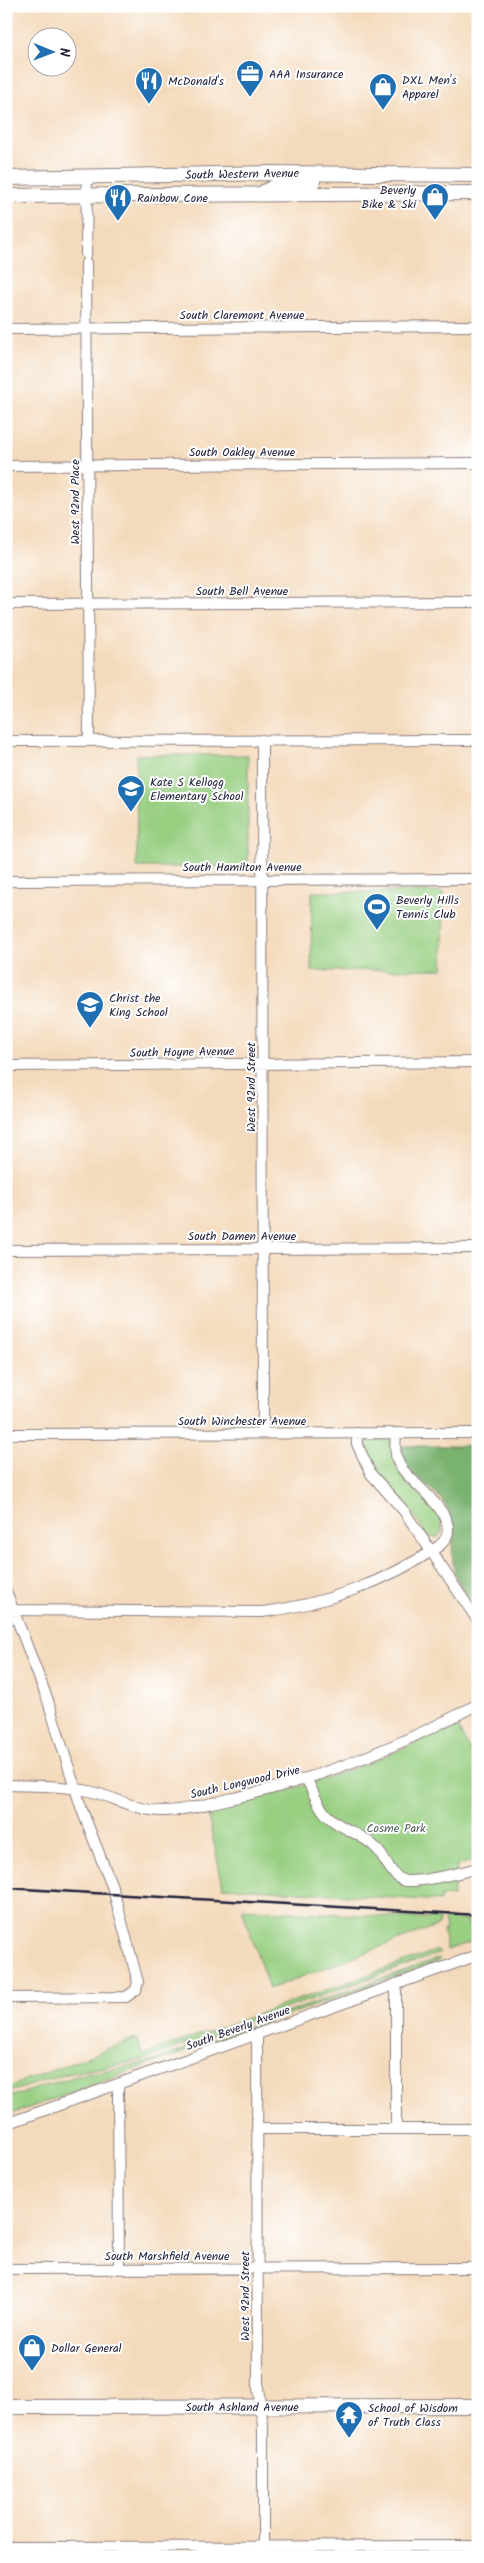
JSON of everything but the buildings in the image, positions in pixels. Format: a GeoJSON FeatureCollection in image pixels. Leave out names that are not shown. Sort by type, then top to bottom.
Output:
{"type":"FeatureCollection","features":[{"type":"Feature","properties":{"kind":"main road","name":"South Western Avenue"},"geometry":{"type":"LineString","coordinates":[[6,178],[87,178],[269,173],[478,174]]}},
{"type":"Feature","properties":{"kind":"main road"},"geometry":{"type":"LineString","coordinates":[[260,194],[280,184],[325,181],[350,174]]}},
{"type":"Feature","properties":{"kind":"main road","name":"South Western Avenue"},"geometry":{"type":"LineString","coordinates":[[6,196],[478,193]]}},
{"type":"Feature","properties":{"kind":"main road","name":"South Ashland Avenue"},"geometry":{"type":"LineString","coordinates":[[6,2407],[478,2406]]}},
{"type":"Feature","properties":{"kind":"street","name":"West 92nd Place"},"geometry":{"type":"LineString","coordinates":[[87,178],[86,328],[89,740]]}},
{"type":"Feature","properties":{"kind":"street","name":"South Claremont Avenue"},"geometry":{"type":"LineString","coordinates":[[6,329],[478,326]]}},
{"type":"Feature","properties":{"kind":"street","name":"South Oakley Avenue"},"geometry":{"type":"LineString","coordinates":[[6,466],[478,463]]}},
{"type":"Feature","properties":{"kind":"street","name":"South Bell Avenue"},"geometry":{"type":"LineString","coordinates":[[6,604],[478,602]]}},
{"type":"Feature","properties":{"kind":"street","name":"West 92nd Street"},"geometry":{"type":"LineString","coordinates":[[262,740],[263,1433]]}},
{"type":"Feature","properties":{"kind":"street"},"geometry":{"type":"LineString","coordinates":[[6,741],[478,740]]}},
{"type":"Feature","properties":{"kind":"street","name":"South Hamilton Avenue"},"geometry":{"type":"LineString","coordinates":[[6,881],[478,879]]}},
{"type":"Feature","properties":{"kind":"street","name":"South Hoyne Avenue"},"geometry":{"type":"LineString","coordinates":[[6,1066],[478,1062]]}},
{"type":"Feature","properties":{"kind":"street","name":"South Damen Avenue"},"geometry":{"type":"LineString","coordinates":[[6,1250],[478,1248]]}},
{"type":"Feature","properties":{"kind":"street","name":"South Winchester Avenue"},"geometry":{"type":"LineString","coordinates":[[6,1434],[478,1432]]}},
{"type":"Feature","properties":{"kind":"street"},"geometry":{"type":"LineString","coordinates":[[357,1433],[357,1444],[371,1474],[404,1510],[478,1620]]}},
{"type":"Feature","properties":{"kind":"street"},"geometry":{"type":"LineString","coordinates":[[9,1610],[262,1612],[282,1610],[327,1599],[376,1580],[431,1552],[446,1537],[447,1528],[444,1515],[435,1500],[407,1476],[399,1465],[396,1453],[396,1433]]}},
{"type":"Feature","properties":{"kind":"street"},"geometry":{"type":"LineString","coordinates":[[6,1591],[9,1610],[47,1698],[74,1788],[115,1894],[137,1971],[136,1990],[126,1997],[6,1998]]}},
{"type":"Feature","properties":{"kind":"street","name":"South Longwood Drive"},"geometry":{"type":"LineString","coordinates":[[6,1785],[74,1788],[102,1794],[144,1809],[166,1811],[256,1794],[307,1780],[400,1744],[478,1704]]}},
{"type":"Feature","properties":{"kind":"street"},"geometry":{"type":"LineString","coordinates":[[307,1780],[324,1813],[337,1823],[367,1839],[384,1856],[398,1878],[405,1881],[423,1879],[478,1868]]}},
{"type":"Feature","properties":{"kind":"street","name":"South Beverly Avenue"},"geometry":{"type":"LineString","coordinates":[[6,2124],[478,1955]]}},
{"type":"Feature","properties":{"kind":"street"},"geometry":{"type":"LineString","coordinates":[[396,1984],[396,2129]]}},
{"type":"Feature","properties":{"kind":"street","name":"West 92nd Street"},"geometry":{"type":"LineString","coordinates":[[257,2034],[257,2268],[262,2426],[263,2551]]}},
{"type":"Feature","properties":{"kind":"street"},"geometry":{"type":"LineString","coordinates":[[118,2084],[119,2269]]}},
{"type":"Feature","properties":{"kind":"street"},"geometry":{"type":"LineString","coordinates":[[257,2129],[478,2129]]}},
{"type":"Feature","properties":{"kind":"street","name":"South Marshfield Avenue"},"geometry":{"type":"LineString","coordinates":[[6,2269],[478,2268]]}},
{"type":"Feature","properties":{"kind":"street"},"geometry":{"type":"LineString","coordinates":[[6,2547],[263,2551],[478,2546]]}},
{"type":"Feature","properties":{"kind":"green space"},"geometry":{"type":"Polygon","coordinates":[[[136,755],[248,755],[248,867],[137,867],[136,755]]]}},
{"type":"Feature","properties":{"kind":"green space","name":"Beverly Hills Tennis Club"},"geometry":{"type":"Polygon","coordinates":[[[312,892],[444,892],[443,969],[311,971],[312,892]]]}},
{"type":"Feature","properties":{"kind":"green space"},"geometry":{"type":"Polygon","coordinates":[[[368,1439],[391,1441],[395,1461],[404,1480],[437,1513],[442,1531],[438,1537],[428,1537],[407,1505],[384,1482],[364,1445],[368,1439]]]}},
{"type":"Feature","properties":{"kind":"green space"},"geometry":{"type":"Polygon","coordinates":[[[402,1446],[478,1446],[478,1608],[463,1590],[455,1575],[450,1514],[441,1499],[406,1464],[402,1446]]]}},
{"type":"Feature","properties":{"kind":"green space","name":"Cosme Park"},"geometry":{"type":"Polygon","coordinates":[[[455,1723],[478,1764],[478,1859],[457,1866],[453,1897],[441,1896],[440,1901],[223,1887],[207,1810],[303,1786],[395,1752],[455,1723]]]}},
{"type":"Feature","properties":{"kind":"green space"},"geometry":{"type":"Polygon","coordinates":[[[242,1909],[439,1919],[439,1925],[269,1989],[242,1909]]]}},
{"type":"Feature","properties":{"kind":"green space"},"geometry":{"type":"Polygon","coordinates":[[[444,1919],[467,1920],[467,1925],[476,1926],[478,1921],[478,1940],[447,1950],[443,1930],[446,1930],[444,1919]]]}},
{"type":"Feature","properties":{"kind":"green space"},"geometry":{"type":"Polygon","coordinates":[[[438,1950],[440,1953],[143,2060],[67,2074],[6,2093],[6,2088],[136,2038],[143,2055],[438,1950]]]}},
{"type":"Feature","properties":{"kind":"green space"},"geometry":{"type":"Polygon","coordinates":[[[439,1958],[439,1961],[6,2116],[6,2098],[73,2077],[153,2061],[439,1958]]]}},
{"type":"Feature","properties":{"kind":"railway"},"geometry":{"type":"LineString","coordinates":[[6,1888],[478,1915]]}},
{"type":"Feature","properties":{"kind":"place","name":"AAA Insurance"},"geometry":{"type":"Point","coordinates":[250,98]}},
{"type":"Feature","properties":{"kind":"place","name":"McDonald's"},"geometry":{"type":"Point","coordinates":[149,105]}},
{"type":"Feature","properties":{"kind":"place","name":"DXL Men's Apparel"},"geometry":{"type":"Point","coordinates":[383,111]}},
{"type":"Feature","properties":{"kind":"place","name":"Beverly Bike & Ski"},"geometry":{"type":"Point","coordinates":[435,221]}},
{"type":"Feature","properties":{"kind":"place","name":"Rainbow Cone"},"geometry":{"type":"Point","coordinates":[118,222]}},
{"type":"Feature","properties":{"kind":"place","name":"Kate S Kellogg Elementary School"},"geometry":{"type":"Point","coordinates":[131,813]}},
{"type":"Feature","properties":{"kind":"place","name":"Beverly Hills Tennis Club"},"geometry":{"type":"Point","coordinates":[377,931]}},
{"type":"Feature","properties":{"kind":"place","name":"Christ the King School"},"geometry":{"type":"Point","coordinates":[90,1029]}},
{"type":"Feature","properties":{"kind":"place","name":"Dollar General"},"geometry":{"type":"Point","coordinates":[32,2372]}},
{"type":"Feature","properties":{"kind":"place","name":"School of Wisdom of Truth Class"},"geometry":{"type":"Point","coordinates":[349,2439]}}]}
